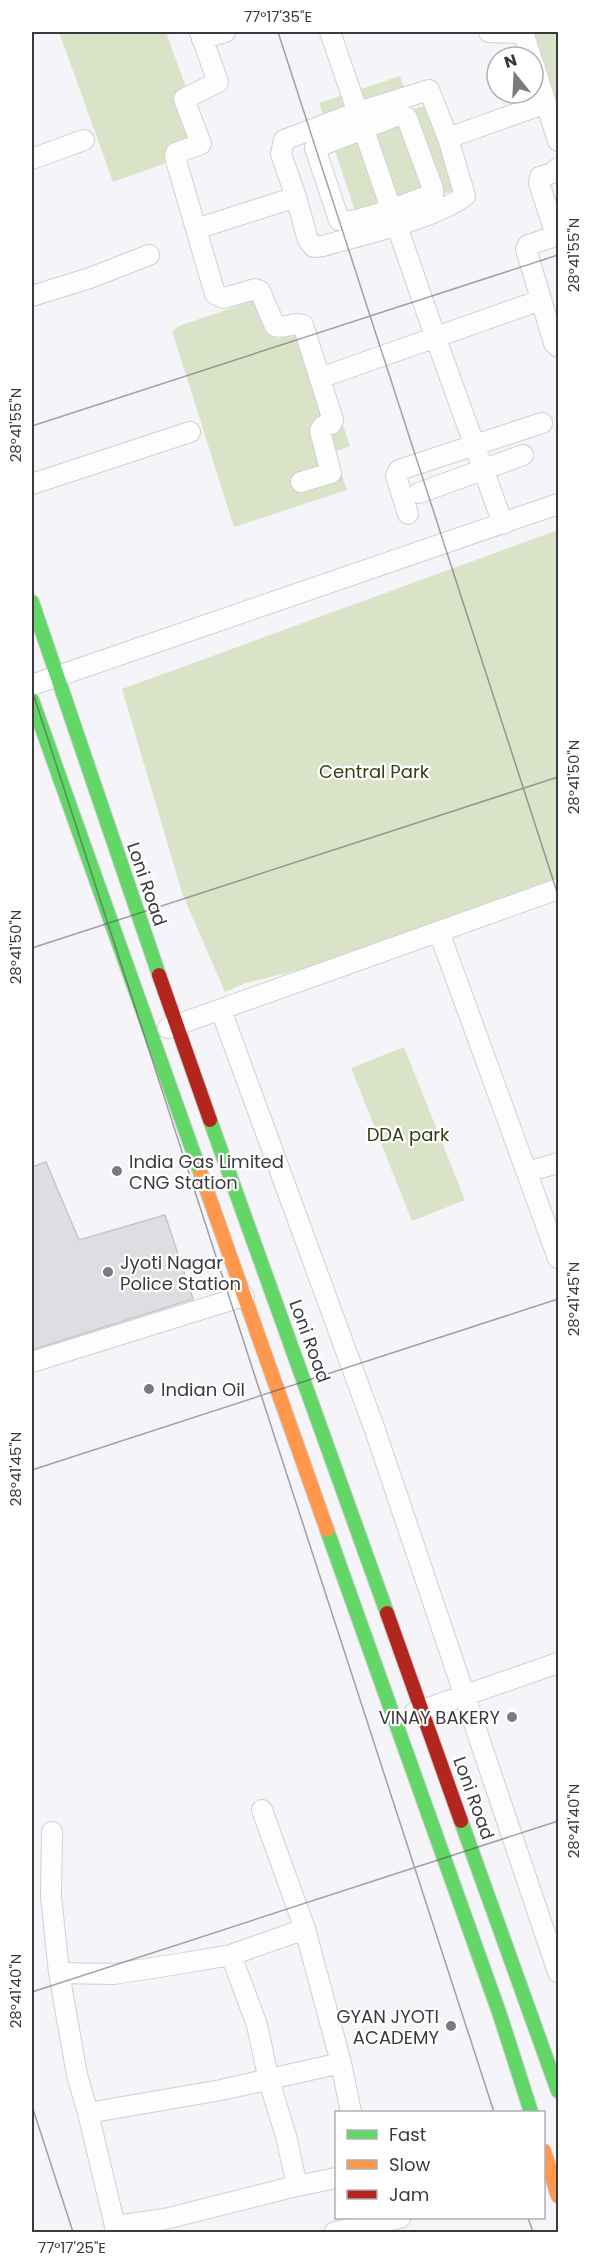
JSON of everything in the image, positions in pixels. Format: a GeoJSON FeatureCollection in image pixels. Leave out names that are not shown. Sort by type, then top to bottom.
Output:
{"type":"FeatureCollection","features":[{"type":"Feature","properties":{"kind":"highway","name":"Loni Road"},"geometry":{"type":"LineString","coordinates":[[32,602],[177,1025],[558,2091]]}},
{"type":"Feature","properties":{"kind":"highway"},"geometry":{"type":"LineString","coordinates":[[32,700],[500,2014],[531,2111]]}},
{"type":"Feature","properties":{"kind":"highway"},"geometry":{"type":"LineString","coordinates":[[545,2158],[554,2187]]}},
{"type":"Feature","properties":{"kind":"street"},"geometry":{"type":"LineString","coordinates":[[225,32],[201,35],[218,82],[184,99],[201,144],[176,153],[175,157],[215,294],[224,298],[255,289],[260,291],[275,326],[279,328],[299,323],[303,325],[333,420],[331,424],[322,426],[320,431],[331,473],[301,482]]}},
{"type":"Feature","properties":{"kind":"street"},"geometry":{"type":"LineString","coordinates":[[330,32],[503,524]]}},
{"type":"Feature","properties":{"kind":"street"},"geometry":{"type":"LineString","coordinates":[[489,32],[521,33],[527,45]]}},
{"type":"Feature","properties":{"kind":"street"},"geometry":{"type":"LineString","coordinates":[[429,90],[448,138],[465,196],[442,209],[348,222],[339,220],[314,151],[316,146],[360,120],[429,90]]}},
{"type":"Feature","properties":{"kind":"street"},"geometry":{"type":"LineString","coordinates":[[545,100],[558,141]]}},
{"type":"Feature","properties":{"kind":"street"},"geometry":{"type":"LineString","coordinates":[[448,138],[546,103]]}},
{"type":"Feature","properties":{"kind":"street"},"geometry":{"type":"LineString","coordinates":[[404,115],[434,189],[432,194],[394,217],[323,246],[314,247],[308,240],[296,197],[281,154],[285,140],[360,120],[404,115]]}},
{"type":"Feature","properties":{"kind":"street"},"geometry":{"type":"LineString","coordinates":[[32,159],[84,140]]}},
{"type":"Feature","properties":{"kind":"street"},"geometry":{"type":"LineString","coordinates":[[558,168],[540,177],[539,183],[555,232],[553,237],[528,245],[526,249],[554,343],[558,347]]}},
{"type":"Feature","properties":{"kind":"street"},"geometry":{"type":"LineString","coordinates":[[196,228],[296,197]]}},
{"type":"Feature","properties":{"kind":"street"},"geometry":{"type":"LineString","coordinates":[[32,296],[90,278],[149,255]]}},
{"type":"Feature","properties":{"kind":"street"},"geometry":{"type":"LineString","coordinates":[[320,378],[541,300]]}},
{"type":"Feature","properties":{"kind":"street"},"geometry":{"type":"LineString","coordinates":[[408,514],[396,476],[399,470],[542,423]]}},
{"type":"Feature","properties":{"kind":"street"},"geometry":{"type":"LineString","coordinates":[[32,484],[190,432]]}},
{"type":"Feature","properties":{"kind":"street"},"geometry":{"type":"LineString","coordinates":[[419,493],[523,455]]}},
{"type":"Feature","properties":{"kind":"street"},"geometry":{"type":"LineString","coordinates":[[32,685],[558,504]]}},
{"type":"Feature","properties":{"kind":"street"},"geometry":{"type":"LineString","coordinates":[[150,1035],[558,889]]}},
{"type":"Feature","properties":{"kind":"street"},"geometry":{"type":"LineString","coordinates":[[439,932],[558,1258]]}},
{"type":"Feature","properties":{"kind":"street"},"geometry":{"type":"LineString","coordinates":[[221,1010],[375,1430],[558,1972]]}},
{"type":"Feature","properties":{"kind":"street"},"geometry":{"type":"LineString","coordinates":[[527,1172],[558,1162]]}},
{"type":"Feature","properties":{"kind":"street"},"geometry":{"type":"LineString","coordinates":[[32,1362],[244,1296]]}},
{"type":"Feature","properties":{"kind":"street"},"geometry":{"type":"LineString","coordinates":[[394,1720],[558,1663]]}},
{"type":"Feature","properties":{"kind":"street"},"geometry":{"type":"LineString","coordinates":[[262,1810],[305,1929],[351,2111]]}},
{"type":"Feature","properties":{"kind":"street"},"geometry":{"type":"LineString","coordinates":[[52,1832],[51,1896],[59,1973],[77,2075],[115,2229],[335,2178]]}},
{"type":"Feature","properties":{"kind":"street"},"geometry":{"type":"LineString","coordinates":[[59,1973],[114,1974],[231,1955],[305,1929]]}},
{"type":"Feature","properties":{"kind":"street"},"geometry":{"type":"LineString","coordinates":[[231,1955],[257,2025],[269,2081],[286,2136],[297,2186]]}},
{"type":"Feature","properties":{"kind":"street"},"geometry":{"type":"LineString","coordinates":[[88,2113],[269,2081],[340,2063]]}},
{"type":"Feature","properties":{"kind":"street"},"geometry":{"type":"LineString","coordinates":[[335,2232],[389,2219]]}},
{"type":"Feature","properties":{"kind":"green space"},"geometry":{"type":"Polygon","coordinates":[[[59,32],[166,32],[208,148],[113,182],[59,32]]]}},
{"type":"Feature","properties":{"kind":"green space"},"geometry":{"type":"Polygon","coordinates":[[[533,32],[558,32],[558,105],[545,67],[545,45],[537,45],[533,32]]]}},
{"type":"Feature","properties":{"kind":"green space"},"geometry":{"type":"Polygon","coordinates":[[[400,76],[411,110],[441,100],[470,185],[359,223],[319,103],[400,76]]]}},
{"type":"Feature","properties":{"kind":"green space"},"geometry":{"type":"Polygon","coordinates":[[[264,297],[278,339],[311,329],[350,446],[334,452],[347,490],[234,527],[172,331],[179,326],[264,297]]]}},
{"type":"Feature","properties":{"kind":"green space","name":"Central Park"},"geometry":{"type":"Polygon","coordinates":[[[558,530],[558,878],[312,967],[246,983],[225,992],[182,893],[122,689],[558,530]]]}},
{"type":"Feature","properties":{"kind":"green space","name":"DDA park"},"geometry":{"type":"Polygon","coordinates":[[[404,1047],[465,1200],[412,1221],[351,1068],[404,1047]]]}},
{"type":"Feature","properties":{"kind":"building","name":"Jyoti Nagar Police Station"},"geometry":{"type":"Polygon","coordinates":[[[46,1162],[79,1240],[165,1215],[193,1299],[32,1350],[32,1167],[46,1162]]]}},
{"type":"Feature","properties":{"kind":"traffic: fast"},"geometry":{"type":"LineString","coordinates":[[32,602],[159,975]]}},
{"type":"Feature","properties":{"kind":"traffic: fast"},"geometry":{"type":"LineString","coordinates":[[32,700],[201,1174]]}},
{"type":"Feature","properties":{"kind":"traffic: fast"},"geometry":{"type":"LineString","coordinates":[[210,1120],[387,1613]]}},
{"type":"Feature","properties":{"kind":"traffic: fast"},"geometry":{"type":"LineString","coordinates":[[327,1530],[500,2015],[531,2111]]}},
{"type":"Feature","properties":{"kind":"traffic: fast"},"geometry":{"type":"LineString","coordinates":[[461,1821],[558,2091]]}},
{"type":"Feature","properties":{"kind":"traffic: slow"},"geometry":{"type":"LineString","coordinates":[[201,1174],[327,1530]]}},
{"type":"Feature","properties":{"kind":"traffic: slow"},"geometry":{"type":"LineString","coordinates":[[545,2154],[558,2196]]}},
{"type":"Feature","properties":{"kind":"traffic: jam"},"geometry":{"type":"LineString","coordinates":[[159,975],[210,1120]]}},
{"type":"Feature","properties":{"kind":"traffic: jam"},"geometry":{"type":"LineString","coordinates":[[387,1613],[461,1821]]}},
{"type":"Feature","properties":{"kind":"place","name":"India Gas Limited CNG Station"},"geometry":{"type":"Point","coordinates":[117,1171]}},
{"type":"Feature","properties":{"kind":"place","name":"Jyoti Nagar Police Station"},"geometry":{"type":"Point","coordinates":[108,1272]}},
{"type":"Feature","properties":{"kind":"place","name":"Indian Oil"},"geometry":{"type":"Point","coordinates":[149,1389]}},
{"type":"Feature","properties":{"kind":"place","name":"VINAY BAKERY"},"geometry":{"type":"Point","coordinates":[512,1717]}},
{"type":"Feature","properties":{"kind":"place","name":"GYAN JYOTI ACADEMY"},"geometry":{"type":"Point","coordinates":[451,2026]}}]}
